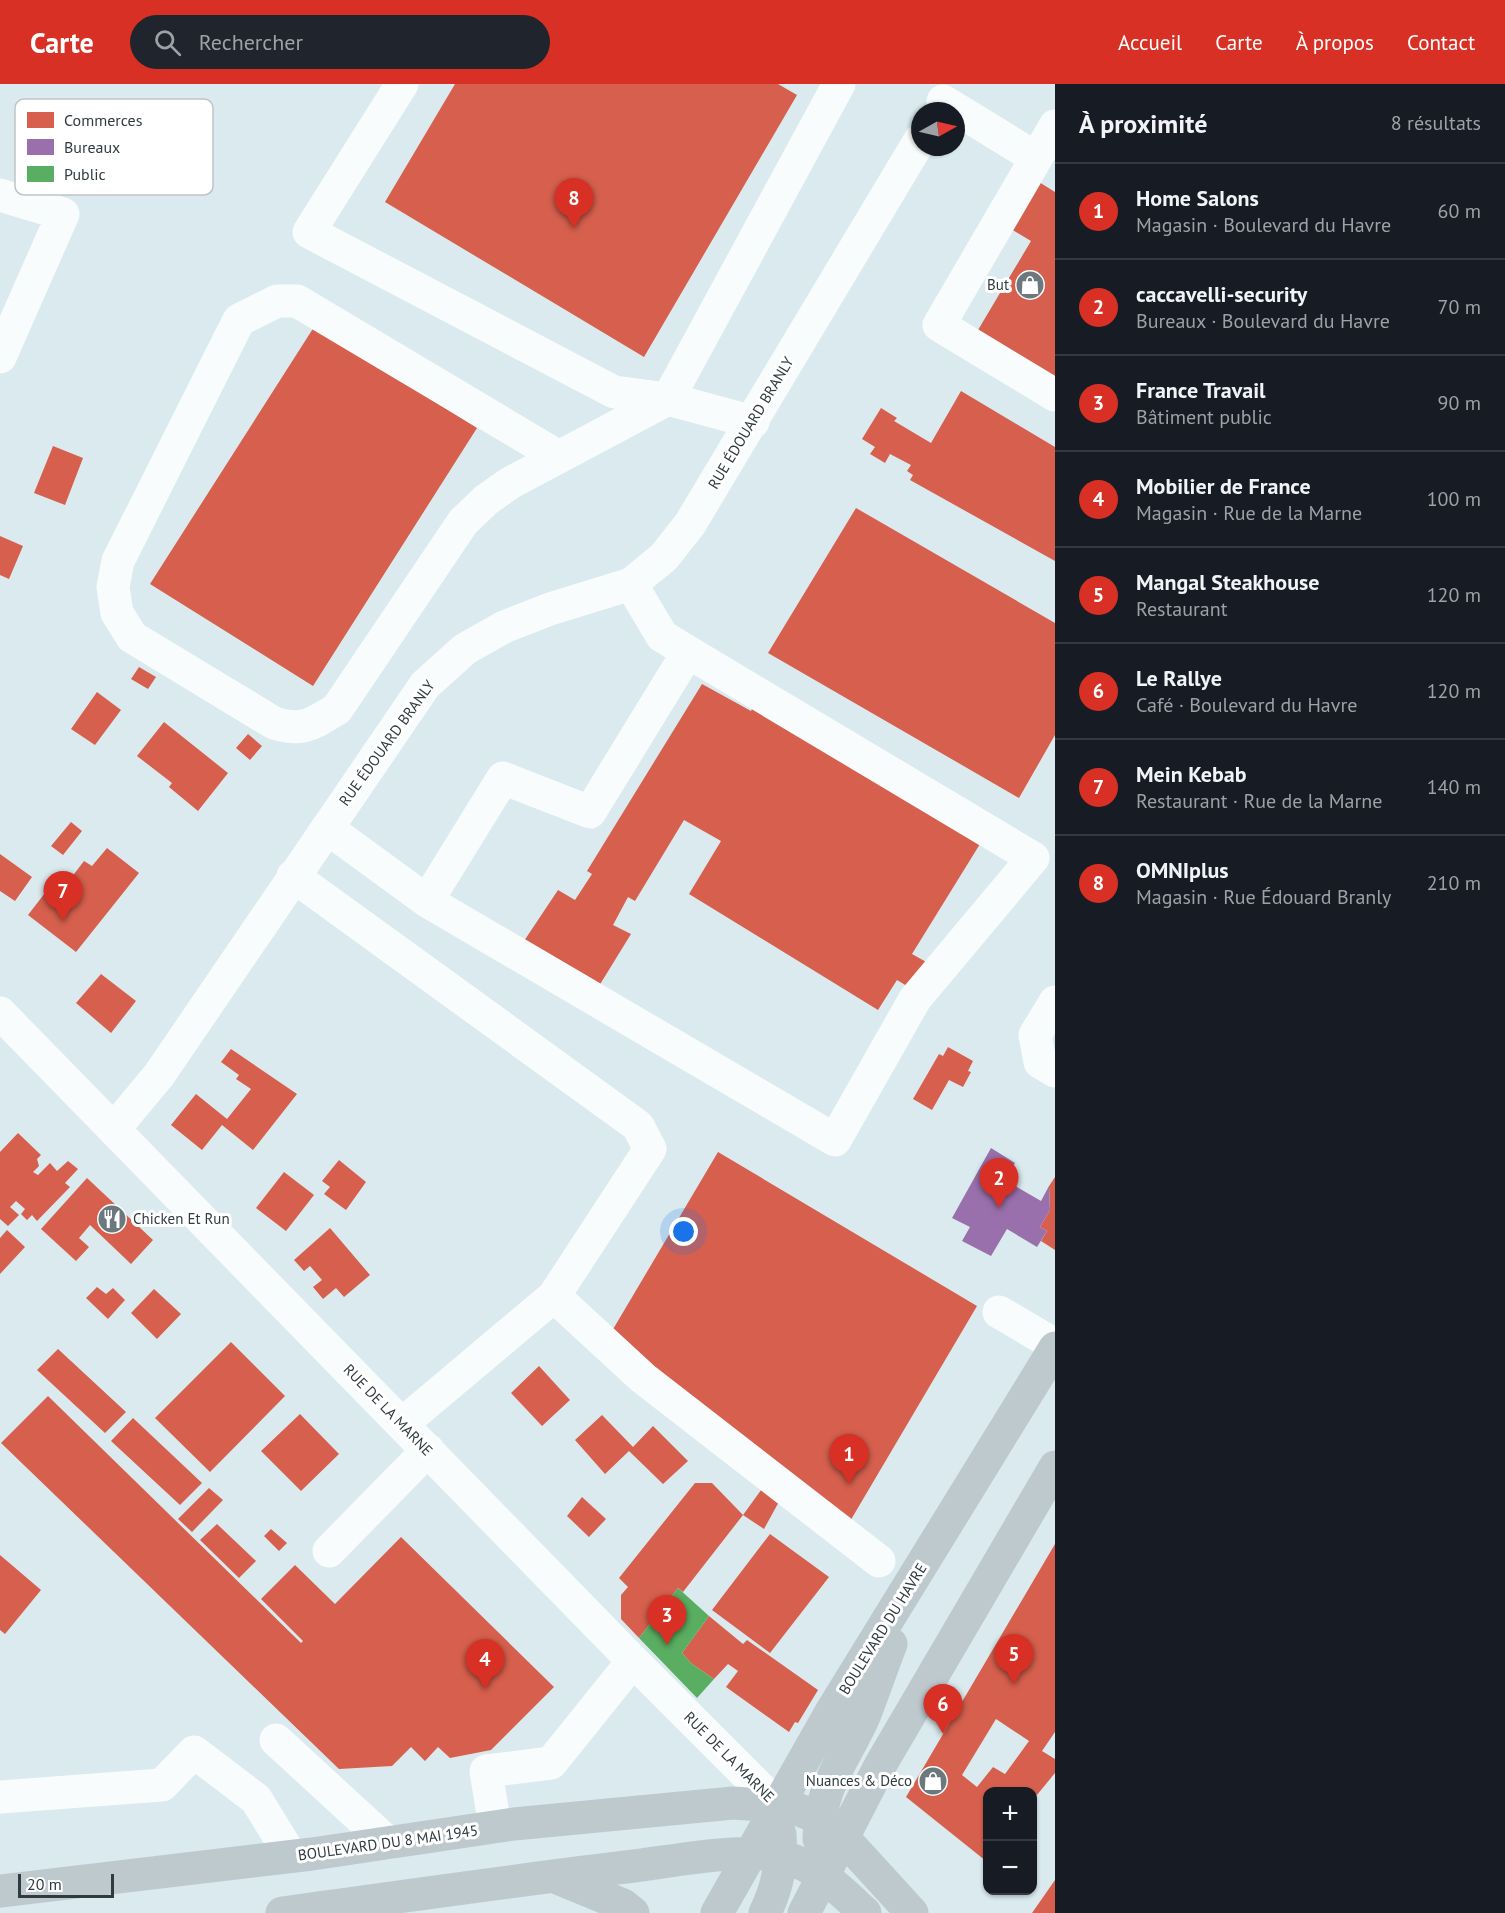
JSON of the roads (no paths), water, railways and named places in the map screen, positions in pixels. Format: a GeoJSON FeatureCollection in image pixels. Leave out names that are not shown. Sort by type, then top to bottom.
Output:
{"type":"FeatureCollection","features":[{"type":"Feature","properties":{"kind":"main road","name":"BOULEVARD DU HAVRE"},"geometry":{"type":"LineString","coordinates":[[717,1913],[766,1856],[777,1805],[1055,1346]]}},
{"type":"Feature","properties":{"kind":"main road"},"geometry":{"type":"LineString","coordinates":[[831,1828],[881,1764],[1055,1467]]}},
{"type":"Feature","properties":{"kind":"main road"},"geometry":{"type":"LineString","coordinates":[[804,1913],[824,1875],[831,1828],[836,1766],[864,1716],[910,1586]]}},
{"type":"Feature","properties":{"kind":"main road","name":"BOULEVARD DU 8 MAI 1945"},"geometry":{"type":"LineString","coordinates":[[0,1892],[291,1856],[495,1827],[704,1804],[777,1805],[808,1812],[831,1828]]}},
{"type":"Feature","properties":{"kind":"main road"},"geometry":{"type":"LineString","coordinates":[[831,1828],[912,1913]]}},
{"type":"Feature","properties":{"kind":"main road"},"geometry":{"type":"LineString","coordinates":[[765,1913],[775,1893],[766,1856]]}},
{"type":"Feature","properties":{"kind":"main road"},"geometry":{"type":"LineString","coordinates":[[282,1913],[553,1876],[766,1856],[824,1875],[865,1913]]}},
{"type":"Feature","properties":{"kind":"main road"},"geometry":{"type":"LineString","coordinates":[[553,1876],[623,1905],[633,1913]]}},
{"type":"Feature","properties":{"kind":"street"},"geometry":{"type":"LineString","coordinates":[[402,84],[309,232],[614,392],[668,399],[753,422]]}},
{"type":"Feature","properties":{"kind":"street"},"geometry":{"type":"LineString","coordinates":[[559,457],[297,301],[277,301],[240,320],[118,561],[113,587],[117,613],[132,637],[274,723],[294,729],[316,722],[337,709],[463,522],[502,489],[668,399],[839,84]]}},
{"type":"Feature","properties":{"kind":"street"},"geometry":{"type":"LineString","coordinates":[[945,99],[1036,158]]}},
{"type":"Feature","properties":{"kind":"street"},"geometry":{"type":"LineString","coordinates":[[1055,126],[939,325],[1055,395]]}},
{"type":"Feature","properties":{"kind":"street","name":"RUE ÉDOUARD BRANLY"},"geometry":{"type":"LineString","coordinates":[[114,1129],[159,1075],[425,684],[465,649],[504,627],[550,609],[631,584],[664,557],[690,524],[753,422],[911,155]]}},
{"type":"Feature","properties":{"kind":"street"},"geometry":{"type":"LineString","coordinates":[[0,195],[63,214],[0,357]]}},
{"type":"Feature","properties":{"kind":"street"},"geometry":{"type":"LineString","coordinates":[[327,828],[427,900],[834,1140],[915,999],[1034,858],[662,636],[631,584]]}},
{"type":"Feature","properties":{"kind":"street"},"geometry":{"type":"LineString","coordinates":[[427,900],[503,778],[590,812],[688,651]]}},
{"type":"Feature","properties":{"kind":"street"},"geometry":{"type":"LineString","coordinates":[[293,876],[638,1126],[650,1149],[554,1296],[402,1424]]}},
{"type":"Feature","properties":{"kind":"street"},"geometry":{"type":"LineString","coordinates":[[1055,1002],[1035,1035],[1040,1062],[1055,1071]]}},
{"type":"Feature","properties":{"kind":"street","name":"RUE DE LA MARNE"},"geometry":{"type":"LineString","coordinates":[[0,1013],[633,1661],[777,1805]]}},
{"type":"Feature","properties":{"kind":"street"},"geometry":{"type":"LineString","coordinates":[[554,1296],[643,1378],[879,1561]]}},
{"type":"Feature","properties":{"kind":"street"},"geometry":{"type":"LineString","coordinates":[[999,1312],[1055,1346]]}},
{"type":"Feature","properties":{"kind":"street"},"geometry":{"type":"LineString","coordinates":[[329,1551],[428,1450]]}},
{"type":"Feature","properties":{"kind":"street"},"geometry":{"type":"LineString","coordinates":[[868,1524],[884,1581],[910,1586]]}},
{"type":"Feature","properties":{"kind":"street"},"geometry":{"type":"LineString","coordinates":[[495,1827],[486,1772],[551,1763],[633,1661]]}},
{"type":"Feature","properties":{"kind":"street"},"geometry":{"type":"LineString","coordinates":[[276,1740],[388,1843]]}},
{"type":"Feature","properties":{"kind":"street"},"geometry":{"type":"LineString","coordinates":[[0,1797],[162,1785],[194,1752],[256,1799],[291,1856]]}},
{"type":"Feature","properties":{"kind":"place","name":"OMNIplus"},"geometry":{"type":"Point","coordinates":[574,228]}},
{"type":"Feature","properties":{"kind":"place","name":"But"},"geometry":{"type":"Point","coordinates":[1030,285]}},
{"type":"Feature","properties":{"kind":"place","name":"Mein Kebab"},"geometry":{"type":"Point","coordinates":[63,921]}},
{"type":"Feature","properties":{"kind":"place","name":"caccavelli-security"},"geometry":{"type":"Point","coordinates":[999,1208]}},
{"type":"Feature","properties":{"kind":"place","name":"Chicken Et Run"},"geometry":{"type":"Point","coordinates":[112,1219]}},
{"type":"Feature","properties":{"kind":"place","name":"Home Salons"},"geometry":{"type":"Point","coordinates":[849,1484]}},
{"type":"Feature","properties":{"kind":"place","name":"France Travail"},"geometry":{"type":"Point","coordinates":[667,1645]}},
{"type":"Feature","properties":{"kind":"place","name":"Mangal Steakhouse"},"geometry":{"type":"Point","coordinates":[1014,1684]}},
{"type":"Feature","properties":{"kind":"place","name":"Mobilier de France"},"geometry":{"type":"Point","coordinates":[485,1689]}},
{"type":"Feature","properties":{"kind":"place","name":"Le Rallye"},"geometry":{"type":"Point","coordinates":[943,1734]}},
{"type":"Feature","properties":{"kind":"place","name":"Nuances & Déco"},"geometry":{"type":"Point","coordinates":[933,1781]}}]}
